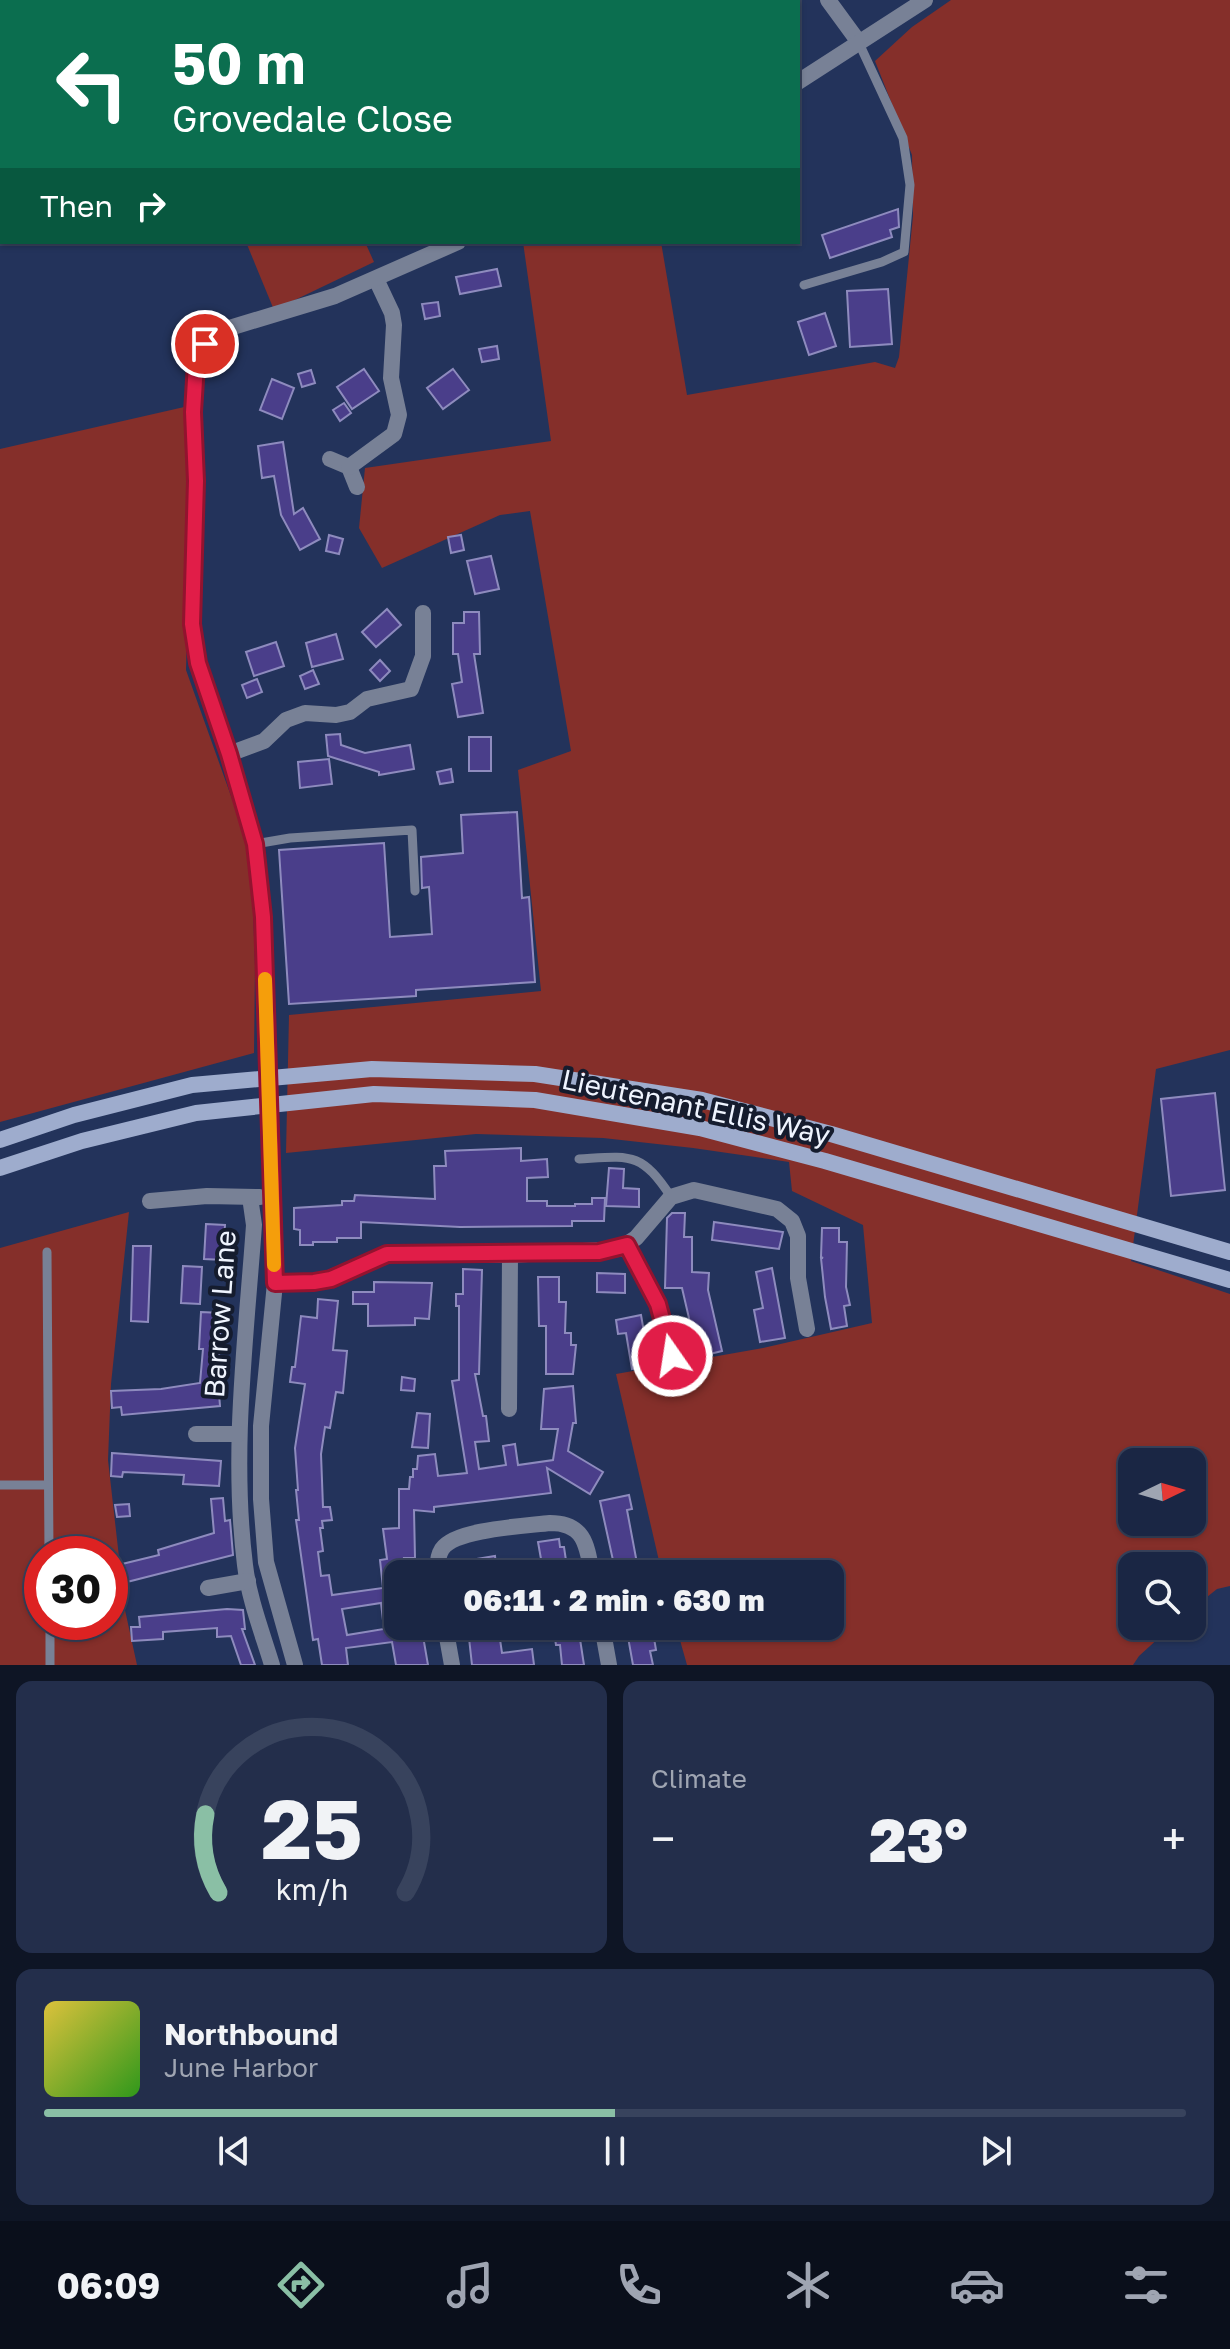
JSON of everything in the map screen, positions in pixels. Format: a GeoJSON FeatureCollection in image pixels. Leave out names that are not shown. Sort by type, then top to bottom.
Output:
{"type":"FeatureCollection","features":[{"type":"Feature","properties":{"kind":"main road","name":"Lieutenant Ellis Way"},"geometry":{"type":"LineString","coordinates":[[0,1140],[74,1115],[192,1085],[372,1069],[535,1074],[716,1104],[831,1134],[1230,1252]]}},
{"type":"Feature","properties":{"kind":"main road","name":"Lieutenant Ellis Way"},"geometry":{"type":"LineString","coordinates":[[0,1168],[82,1141],[196,1113],[374,1094],[535,1100],[700,1128],[825,1161],[1230,1280]]}},
{"type":"Feature","properties":{"kind":"street"},"geometry":{"type":"LineString","coordinates":[[828,0],[858,41]]}},
{"type":"Feature","properties":{"kind":"street"},"geometry":{"type":"LineString","coordinates":[[800,81],[925,0]]}},
{"type":"Feature","properties":{"kind":"street"},"geometry":{"type":"LineString","coordinates":[[295,1665],[266,1562],[261,1499],[261,1426],[275,1283],[263,917],[255,844],[198,663],[192,624],[196,364],[205,344],[223,330],[335,296],[454,244]]}},
{"type":"Feature","properties":{"kind":"street"},"geometry":{"type":"LineString","coordinates":[[349,467],[394,434],[399,415],[391,378],[392,313],[376,279]]}},
{"type":"Feature","properties":{"kind":"street"},"geometry":{"type":"LineString","coordinates":[[330,459],[349,467],[357,487]]}},
{"type":"Feature","properties":{"kind":"street"},"geometry":{"type":"LineString","coordinates":[[229,754],[264,741],[286,720],[305,713],[336,715],[350,712],[367,699],[411,689],[423,656],[423,613]]}},
{"type":"Feature","properties":{"kind":"street"},"geometry":{"type":"LineString","coordinates":[[275,1283],[331,1279],[387,1254],[599,1252],[627,1245],[671,1197],[686,1191],[708,1192],[777,1209],[792,1221],[798,1236],[798,1278],[807,1329]]}},
{"type":"Feature","properties":{"kind":"street","name":"Barrow Lane"},"geometry":{"type":"LineString","coordinates":[[150,1201],[207,1196],[273,1197]]}},
{"type":"Feature","properties":{"kind":"street","name":"Barrow Lane"},"geometry":{"type":"LineString","coordinates":[[250,1197],[254,1225],[238,1434],[248,1581],[272,1665]]}},
{"type":"Feature","properties":{"kind":"street"},"geometry":{"type":"LineString","coordinates":[[627,1245],[658,1304],[672,1356]]}},
{"type":"Feature","properties":{"kind":"street"},"geometry":{"type":"LineString","coordinates":[[509,1409],[510,1255]]}},
{"type":"Feature","properties":{"kind":"street","name":"Barrow Lane"},"geometry":{"type":"LineString","coordinates":[[196,1434],[238,1434]]}},
{"type":"Feature","properties":{"kind":"street"},"geometry":{"type":"LineString","coordinates":[[437,1560],[442,1548],[466,1535],[550,1523],[564,1523],[576,1529],[584,1540],[589,1560]]}},
{"type":"Feature","properties":{"kind":"street"},"geometry":{"type":"LineString","coordinates":[[208,1588],[248,1581]]}},
{"type":"Feature","properties":{"kind":"street"},"geometry":{"type":"LineString","coordinates":[[448,1640],[452,1665]]}},
{"type":"Feature","properties":{"kind":"street"},"geometry":{"type":"LineString","coordinates":[[605,1640],[609,1665]]}},
{"type":"Feature","properties":{"kind":"lane"},"geometry":{"type":"LineString","coordinates":[[804,285],[882,262],[904,252],[910,185],[903,138],[858,41]]}},
{"type":"Feature","properties":{"kind":"lane"},"geometry":{"type":"LineString","coordinates":[[255,844],[290,838],[412,830],[415,891]]}},
{"type":"Feature","properties":{"kind":"lane"},"geometry":{"type":"LineString","coordinates":[[579,1159],[636,1159],[655,1175],[671,1197]]}},
{"type":"Feature","properties":{"kind":"lane"},"geometry":{"type":"LineString","coordinates":[[47,1252],[49,1536]]}},
{"type":"Feature","properties":{"kind":"lane"},"geometry":{"type":"LineString","coordinates":[[0,1485],[48,1485]]}},
{"type":"Feature","properties":{"kind":"lane"},"geometry":{"type":"LineString","coordinates":[[50,1640],[50,1665]]}},
{"type":"Feature","properties":{"kind":"shaded area"},"geometry":{"type":"Polygon","coordinates":[[[951,0],[1230,0],[1230,1050],[1156,1069],[1131,1261],[1230,1294],[1230,1586],[1217,1589],[1206,1598],[1206,1552],[1118,1552],[1118,1640],[1157,1640],[1133,1665],[687,1665],[680,1640],[844,1640],[844,1560],[659,1560],[616,1374],[763,1348],[872,1323],[863,1225],[792,1191],[789,1162],[693,1148],[603,1138],[476,1134],[286,1153],[289,1015],[541,991],[518,770],[571,751],[530,511],[500,515],[382,568],[359,528],[365,468],[551,441],[523,244],[661,244],[687,395],[875,362],[895,368],[899,357],[913,216],[912,155],[875,61],[912,27],[951,0]]]}},
{"type":"Feature","properties":{"kind":"shaded area"},"geometry":{"type":"Polygon","coordinates":[[[247,244],[366,244],[374,262],[274,310],[247,244]]]}},
{"type":"Feature","properties":{"kind":"shaded area"},"geometry":{"type":"Polygon","coordinates":[[[193,405],[186,670],[251,852],[254,1053],[0,1122],[0,449],[193,405]]]}},
{"type":"Feature","properties":{"kind":"shaded area"},"geometry":{"type":"Polygon","coordinates":[[[129,1212],[111,1384],[108,1460],[117,1536],[24,1536],[24,1640],[128,1640],[128,1624],[137,1665],[0,1665],[0,1248],[129,1212]]]}},
{"type":"Feature","properties":{"kind":"building"},"geometry":{"type":"Polygon","coordinates":[[[898,209],[899,227],[890,230],[892,237],[830,258],[822,235],[898,209]]]}},
{"type":"Feature","properties":{"kind":"building"},"geometry":{"type":"Polygon","coordinates":[[[497,269],[501,286],[460,294],[456,277],[497,269]]]}},
{"type":"Feature","properties":{"kind":"building"},"geometry":{"type":"Polygon","coordinates":[[[888,289],[892,344],[850,347],[847,291],[888,289]]]}},
{"type":"Feature","properties":{"kind":"building"},"geometry":{"type":"Polygon","coordinates":[[[438,302],[440,316],[425,319],[422,304],[438,302]]]}},
{"type":"Feature","properties":{"kind":"building"},"geometry":{"type":"Polygon","coordinates":[[[825,313],[836,346],[809,355],[798,322],[825,313]]]}},
{"type":"Feature","properties":{"kind":"building"},"geometry":{"type":"Polygon","coordinates":[[[497,346],[499,359],[482,362],[479,349],[497,346]]]}},
{"type":"Feature","properties":{"kind":"building"},"geometry":{"type":"Polygon","coordinates":[[[364,369],[379,391],[352,409],[337,387],[364,369]]]}},
{"type":"Feature","properties":{"kind":"building"},"geometry":{"type":"Polygon","coordinates":[[[453,369],[469,390],[443,409],[427,388],[453,369]]]}},
{"type":"Feature","properties":{"kind":"building"},"geometry":{"type":"Polygon","coordinates":[[[311,370],[315,383],[302,387],[298,374],[311,370]]]}},
{"type":"Feature","properties":{"kind":"building"},"geometry":{"type":"Polygon","coordinates":[[[272,379],[294,388],[282,419],[260,410],[272,379]]]}},
{"type":"Feature","properties":{"kind":"building"},"geometry":{"type":"Polygon","coordinates":[[[344,403],[351,413],[340,421],[333,410],[344,403]]]}},
{"type":"Feature","properties":{"kind":"building"},"geometry":{"type":"Polygon","coordinates":[[[283,442],[294,514],[303,508],[320,539],[300,550],[281,515],[274,476],[262,478],[258,446],[283,442]]]}},
{"type":"Feature","properties":{"kind":"building"},"geometry":{"type":"Polygon","coordinates":[[[329,535],[343,539],[339,554],[326,551],[329,535]]]}},
{"type":"Feature","properties":{"kind":"building"},"geometry":{"type":"Polygon","coordinates":[[[461,535],[464,550],[451,553],[448,537],[461,535]]]}},
{"type":"Feature","properties":{"kind":"building"},"geometry":{"type":"Polygon","coordinates":[[[491,556],[499,589],[475,594],[467,561],[491,556]]]}},
{"type":"Feature","properties":{"kind":"building"},"geometry":{"type":"Polygon","coordinates":[[[387,609],[401,625],[376,647],[362,632],[387,609]]]}},
{"type":"Feature","properties":{"kind":"building"},"geometry":{"type":"Polygon","coordinates":[[[464,612],[479,612],[480,654],[474,654],[483,713],[458,717],[452,684],[462,682],[458,654],[453,654],[453,623],[464,623],[464,612]]]}},
{"type":"Feature","properties":{"kind":"building"},"geometry":{"type":"Polygon","coordinates":[[[336,634],[343,659],[312,667],[306,643],[336,634]]]}},
{"type":"Feature","properties":{"kind":"building"},"geometry":{"type":"Polygon","coordinates":[[[276,642],[284,666],[254,676],[246,652],[276,642]]]}},
{"type":"Feature","properties":{"kind":"building"},"geometry":{"type":"Polygon","coordinates":[[[380,660],[390,671],[380,681],[370,670],[380,660]]]}},
{"type":"Feature","properties":{"kind":"building"},"geometry":{"type":"Polygon","coordinates":[[[313,670],[319,684],[305,689],[300,676],[313,670]]]}},
{"type":"Feature","properties":{"kind":"building"},"geometry":{"type":"Polygon","coordinates":[[[257,679],[262,692],[247,698],[242,685],[257,679]]]}},
{"type":"Feature","properties":{"kind":"building"},"geometry":{"type":"Polygon","coordinates":[[[340,734],[341,745],[365,753],[410,745],[414,769],[379,775],[379,772],[328,756],[326,735],[340,734]]]}},
{"type":"Feature","properties":{"kind":"building"},"geometry":{"type":"Polygon","coordinates":[[[469,737],[491,737],[491,771],[469,771],[469,737]]]}},
{"type":"Feature","properties":{"kind":"building"},"geometry":{"type":"Polygon","coordinates":[[[329,759],[332,784],[300,788],[298,762],[329,759]]]}},
{"type":"Feature","properties":{"kind":"building"},"geometry":{"type":"Polygon","coordinates":[[[451,769],[453,782],[440,784],[437,772],[451,769]]]}},
{"type":"Feature","properties":{"kind":"building"},"geometry":{"type":"Polygon","coordinates":[[[517,812],[522,898],[529,897],[535,982],[416,990],[416,996],[289,1004],[279,850],[384,843],[390,937],[432,934],[429,887],[422,888],[421,857],[463,853],[461,815],[517,812]]]}},
{"type":"Feature","properties":{"kind":"building"},"geometry":{"type":"Polygon","coordinates":[[[1215,1093],[1225,1190],[1171,1196],[1161,1099],[1215,1093]]]}},
{"type":"Feature","properties":{"kind":"building"},"geometry":{"type":"Polygon","coordinates":[[[521,1148],[521,1161],[547,1159],[548,1177],[527,1178],[527,1201],[547,1201],[547,1206],[575,1206],[592,1204],[592,1198],[605,1198],[604,1221],[572,1221],[572,1226],[460,1227],[361,1222],[361,1238],[337,1238],[337,1242],[300,1245],[300,1230],[294,1229],[294,1208],[342,1205],[342,1201],[354,1201],[355,1195],[435,1199],[434,1166],[446,1166],[445,1151],[521,1148]]]}},
{"type":"Feature","properties":{"kind":"building"},"geometry":{"type":"Polygon","coordinates":[[[609,1168],[624,1169],[623,1188],[639,1189],[639,1207],[606,1206],[609,1168]]]}},
{"type":"Feature","properties":{"kind":"building"},"geometry":{"type":"Polygon","coordinates":[[[672,1213],[685,1213],[684,1237],[692,1237],[692,1272],[709,1273],[708,1290],[722,1351],[698,1357],[682,1288],[665,1288],[667,1218],[672,1213]]]}},
{"type":"Feature","properties":{"kind":"building"},"geometry":{"type":"Polygon","coordinates":[[[714,1222],[783,1232],[779,1249],[712,1240],[714,1222]]]}},
{"type":"Feature","properties":{"kind":"building"},"geometry":{"type":"Polygon","coordinates":[[[206,1224],[225,1225],[223,1260],[204,1259],[206,1224]]]}},
{"type":"Feature","properties":{"kind":"building"},"geometry":{"type":"Polygon","coordinates":[[[822,1228],[839,1228],[839,1242],[847,1242],[846,1287],[850,1305],[844,1306],[847,1326],[831,1329],[821,1258],[822,1228]]]}},
{"type":"Feature","properties":{"kind":"building"},"geometry":{"type":"Polygon","coordinates":[[[133,1246],[151,1246],[148,1322],[131,1321],[133,1246]]]}},
{"type":"Feature","properties":{"kind":"building"},"geometry":{"type":"Polygon","coordinates":[[[183,1266],[202,1267],[200,1304],[181,1303],[183,1266]]]}},
{"type":"Feature","properties":{"kind":"building"},"geometry":{"type":"Polygon","coordinates":[[[772,1268],[785,1338],[760,1342],[754,1310],[763,1308],[756,1272],[772,1268]]]}},
{"type":"Feature","properties":{"kind":"building"},"geometry":{"type":"Polygon","coordinates":[[[463,1269],[482,1270],[479,1374],[475,1374],[489,1441],[475,1442],[479,1469],[506,1465],[503,1446],[515,1444],[518,1465],[553,1460],[558,1429],[541,1429],[544,1389],[573,1386],[576,1423],[573,1423],[568,1451],[603,1472],[590,1494],[547,1468],[551,1493],[434,1507],[434,1512],[414,1510],[415,1558],[384,1560],[384,1629],[384,1640],[424,1640],[428,1665],[396,1665],[392,1642],[346,1648],[348,1665],[322,1665],[318,1639],[313,1640],[296,1520],[299,1520],[295,1448],[305,1384],[290,1382],[292,1367],[295,1367],[301,1316],[317,1318],[318,1299],[338,1301],[333,1350],[347,1351],[343,1393],[336,1392],[330,1428],[325,1427],[321,1454],[323,1507],[330,1507],[332,1520],[322,1521],[323,1528],[320,1528],[323,1551],[318,1552],[321,1576],[329,1575],[332,1595],[383,1588],[380,1560],[387,1559],[383,1529],[399,1528],[399,1489],[409,1489],[413,1469],[417,1469],[418,1456],[435,1454],[438,1476],[467,1473],[452,1381],[459,1380],[459,1306],[456,1306],[456,1294],[463,1294],[463,1269]],[[381,1603],[342,1609],[347,1635],[384,1629],[381,1603]]]}},
{"type":"Feature","properties":{"kind":"building"},"geometry":{"type":"Polygon","coordinates":[[[597,1273],[625,1274],[625,1293],[597,1292],[597,1273]]]}},
{"type":"Feature","properties":{"kind":"building"},"geometry":{"type":"Polygon","coordinates":[[[538,1277],[559,1277],[559,1302],[566,1302],[565,1333],[571,1333],[571,1345],[576,1345],[573,1374],[546,1374],[546,1326],[539,1326],[538,1277]]]}},
{"type":"Feature","properties":{"kind":"building"},"geometry":{"type":"Polygon","coordinates":[[[374,1282],[432,1283],[429,1319],[415,1318],[415,1325],[368,1326],[368,1304],[353,1304],[353,1292],[374,1292],[374,1282]]]}},
{"type":"Feature","properties":{"kind":"building"},"geometry":{"type":"Polygon","coordinates":[[[201,1312],[221,1313],[220,1406],[122,1415],[121,1407],[112,1408],[111,1391],[161,1389],[200,1383],[203,1349],[199,1349],[201,1312]]]}},
{"type":"Feature","properties":{"kind":"building"},"geometry":{"type":"Polygon","coordinates":[[[641,1315],[650,1366],[632,1369],[626,1333],[618,1334],[616,1320],[641,1315]]]}},
{"type":"Feature","properties":{"kind":"building"},"geometry":{"type":"Polygon","coordinates":[[[402,1377],[415,1379],[414,1391],[401,1390],[402,1377]]]}},
{"type":"Feature","properties":{"kind":"building"},"geometry":{"type":"Polygon","coordinates":[[[417,1413],[430,1414],[428,1448],[412,1447],[417,1413]]]}},
{"type":"Feature","properties":{"kind":"building"},"geometry":{"type":"Polygon","coordinates":[[[112,1453],[221,1461],[219,1486],[183,1484],[184,1475],[123,1472],[122,1477],[111,1476],[112,1453]]]}},
{"type":"Feature","properties":{"kind":"building"},"geometry":{"type":"Polygon","coordinates":[[[629,1495],[632,1509],[627,1510],[636,1560],[613,1560],[600,1501],[629,1495]]]}},
{"type":"Feature","properties":{"kind":"building"},"geometry":{"type":"Polygon","coordinates":[[[223,1498],[225,1521],[230,1520],[233,1555],[128,1582],[128,1563],[159,1555],[158,1550],[214,1533],[211,1499],[223,1498]]]}},
{"type":"Feature","properties":{"kind":"building"},"geometry":{"type":"Polygon","coordinates":[[[129,1504],[130,1516],[117,1517],[115,1505],[129,1504]]]}},
{"type":"Feature","properties":{"kind":"building"},"geometry":{"type":"Polygon","coordinates":[[[559,1539],[566,1560],[534,1560],[541,1559],[538,1542],[559,1539]]]}},
{"type":"Feature","properties":{"kind":"building"},"geometry":{"type":"Polygon","coordinates":[[[495,1556],[495,1560],[470,1560],[495,1556]]]}},
{"type":"Feature","properties":{"kind":"building"},"geometry":{"type":"Polygon","coordinates":[[[243,1610],[245,1629],[242,1629],[255,1665],[241,1665],[231,1636],[217,1637],[217,1628],[163,1632],[163,1639],[132,1641],[131,1627],[140,1627],[139,1617],[243,1610]]]}},
{"type":"Feature","properties":{"kind":"building"},"geometry":{"type":"Polygon","coordinates":[[[469,1640],[500,1640],[502,1653],[532,1649],[534,1665],[472,1665],[469,1640]]]}},
{"type":"Feature","properties":{"kind":"building"},"geometry":{"type":"Polygon","coordinates":[[[555,1640],[580,1640],[584,1665],[562,1665],[560,1645],[556,1645],[555,1640]]]}},
{"type":"Feature","properties":{"kind":"building"},"geometry":{"type":"Polygon","coordinates":[[[629,1640],[654,1640],[656,1650],[650,1651],[653,1665],[633,1665],[629,1640]]]}},
{"type":"Feature","properties":{"kind":"slow traffic"},"geometry":{"type":"LineString","coordinates":[[265,979],[274,1265]]}},
{"type":"Feature","properties":{"kind":"route"},"geometry":{"type":"LineString","coordinates":[[205,344],[196,364],[193,412],[196,481],[192,624],[198,663],[255,844],[263,917],[275,1283],[331,1279],[387,1254],[599,1252],[627,1245],[658,1304],[672,1356]]}}]}
